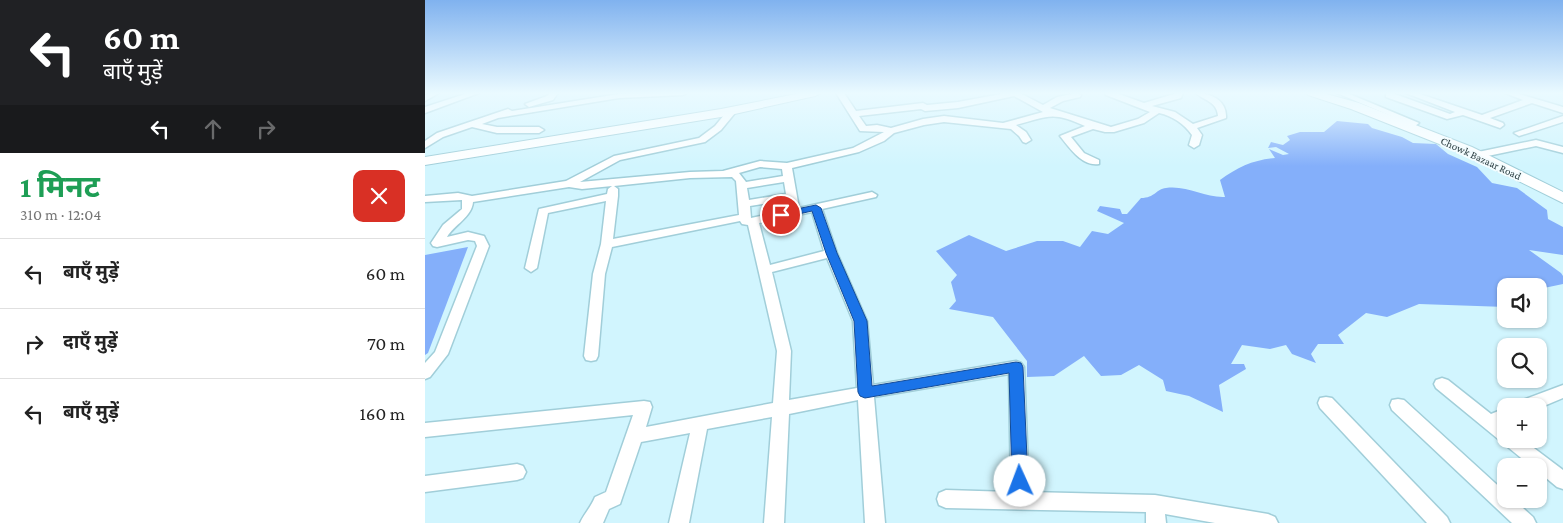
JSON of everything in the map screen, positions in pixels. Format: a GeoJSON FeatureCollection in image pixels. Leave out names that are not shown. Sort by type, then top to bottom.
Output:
{"type":"FeatureCollection","features":[{"type":"Feature","properties":{"kind":"street"},"geometry":{"type":"LineString","coordinates":[[425,145],[440,135],[495,117]]}},
{"type":"Feature","properties":{"kind":"street"},"geometry":{"type":"LineString","coordinates":[[425,162],[694,117]]}},
{"type":"Feature","properties":{"kind":"street"},"geometry":{"type":"LineString","coordinates":[[569,184],[617,158],[706,138],[728,117]]}},
{"type":"Feature","properties":{"kind":"street"},"geometry":{"type":"LineString","coordinates":[[856,117],[863,129],[877,128],[891,131]]}},
{"type":"Feature","properties":{"kind":"street"},"geometry":{"type":"LineString","coordinates":[[918,117],[919,123]]}},
{"type":"Feature","properties":{"kind":"street"},"geometry":{"type":"LineString","coordinates":[[1006,125],[1027,117]]}},
{"type":"Feature","properties":{"kind":"street"},"geometry":{"type":"LineString","coordinates":[[1077,117],[1106,130],[1141,122],[1148,117]]}},
{"type":"Feature","properties":{"kind":"street"},"geometry":{"type":"LineString","coordinates":[[1177,117],[1191,127],[1197,135],[1193,145]]}},
{"type":"Feature","properties":{"kind":"street"},"geometry":{"type":"LineString","coordinates":[[1191,127],[1222,117]]}},
{"type":"Feature","properties":{"kind":"street","name":"Chowk Bazaar Road"},"geometry":{"type":"LineString","coordinates":[[1383,117],[1478,156],[1563,198]]}},
{"type":"Feature","properties":{"kind":"street"},"geometry":{"type":"LineString","coordinates":[[1401,117],[1415,123]]}},
{"type":"Feature","properties":{"kind":"street"},"geometry":{"type":"LineString","coordinates":[[1482,118],[1500,125]]}},
{"type":"Feature","properties":{"kind":"street"},"geometry":{"type":"LineString","coordinates":[[1519,133],[1563,118]]}},
{"type":"Feature","properties":{"kind":"street"},"geometry":{"type":"LineString","coordinates":[[742,186],[847,152],[880,140],[891,131],[919,123],[944,119],[1006,125],[1017,130],[1026,140]]}},
{"type":"Feature","properties":{"kind":"street"},"geometry":{"type":"LineString","coordinates":[[471,125],[497,130],[539,130]]}},
{"type":"Feature","properties":{"kind":"street"},"geometry":{"type":"LineString","coordinates":[[1095,125],[1065,136],[1081,155],[1095,162]]}},
{"type":"Feature","properties":{"kind":"street"},"geometry":{"type":"LineString","coordinates":[[1478,156],[1536,143],[1563,150]]}},
{"type":"Feature","properties":{"kind":"street"},"geometry":{"type":"LineString","coordinates":[[1552,146],[1563,143]]}},
{"type":"Feature","properties":{"kind":"street"},"geometry":{"type":"LineString","coordinates":[[425,199],[458,196],[468,200],[569,184],[582,186],[725,173],[760,164],[789,172]]}},
{"type":"Feature","properties":{"kind":"street"},"geometry":{"type":"LineString","coordinates":[[789,172],[794,212]]}},
{"type":"Feature","properties":{"kind":"street"},"geometry":{"type":"LineString","coordinates":[[725,173],[739,177],[742,186],[747,214],[765,270],[784,351],[774,523]]}},
{"type":"Feature","properties":{"kind":"street"},"geometry":{"type":"LineString","coordinates":[[591,356],[599,274],[607,244],[614,183]]}},
{"type":"Feature","properties":{"kind":"street"},"geometry":{"type":"LineString","coordinates":[[607,244],[747,214],[794,212],[872,195]]}},
{"type":"Feature","properties":{"kind":"street"},"geometry":{"type":"LineString","coordinates":[[531,268],[543,211],[613,196]]}},
{"type":"Feature","properties":{"kind":"street"},"geometry":{"type":"LineString","coordinates":[[747,214],[791,196]]}},
{"type":"Feature","properties":{"kind":"street"},"geometry":{"type":"LineString","coordinates":[[431,244],[467,210],[468,200]]}},
{"type":"Feature","properties":{"kind":"street"},"geometry":{"type":"LineString","coordinates":[[816,208],[831,253],[861,321],[873,522]]}},
{"type":"Feature","properties":{"kind":"street"},"geometry":{"type":"LineString","coordinates":[[425,373],[441,354],[483,246],[480,239],[468,236],[431,244]]}},
{"type":"Feature","properties":{"kind":"street"},"geometry":{"type":"LineString","coordinates":[[765,270],[831,253]]}},
{"type":"Feature","properties":{"kind":"street"},"geometry":{"type":"LineString","coordinates":[[635,436],[865,392],[1016,367],[1020,500]]}},
{"type":"Feature","properties":{"kind":"street"},"geometry":{"type":"LineString","coordinates":[[1442,384],[1497,429]]}},
{"type":"Feature","properties":{"kind":"street"},"geometry":{"type":"LineString","coordinates":[[1546,398],[1563,391]]}},
{"type":"Feature","properties":{"kind":"street"},"geometry":{"type":"LineString","coordinates":[[1326,403],[1440,523]]}},
{"type":"Feature","properties":{"kind":"street"},"geometry":{"type":"LineString","coordinates":[[1398,405],[1526,523]]}},
{"type":"Feature","properties":{"kind":"street"},"geometry":{"type":"LineString","coordinates":[[425,430],[643,408],[613,498],[602,503],[597,516],[588,523]]}},
{"type":"Feature","properties":{"kind":"street"},"geometry":{"type":"LineString","coordinates":[[1489,422],[1497,419]]}},
{"type":"Feature","properties":{"kind":"street"},"geometry":{"type":"LineString","coordinates":[[679,523],[700,424]]}},
{"type":"Feature","properties":{"kind":"street"},"geometry":{"type":"LineString","coordinates":[[1521,448],[1563,481]]}},
{"type":"Feature","properties":{"kind":"street"},"geometry":{"type":"LineString","coordinates":[[425,484],[517,472]]}},
{"type":"Feature","properties":{"kind":"street"},"geometry":{"type":"LineString","coordinates":[[946,499],[1020,500],[1268,523]]}},
{"type":"Feature","properties":{"kind":"water"},"geometry":{"type":"Polygon","coordinates":[[[1337,121],[1368,124],[1372,128],[1402,137],[1413,143],[1436,144],[1448,154],[1477,167],[1492,183],[1517,188],[1547,210],[1548,219],[1563,227],[1563,255],[1529,250],[1561,273],[1563,284],[1547,287],[1547,278],[1497,278],[1497,307],[1419,304],[1387,317],[1366,313],[1338,335],[1344,344],[1318,344],[1311,354],[1316,363],[1292,354],[1286,345],[1270,349],[1242,345],[1231,364],[1244,364],[1246,369],[1219,385],[1223,412],[1189,396],[1166,391],[1163,380],[1139,365],[1121,375],[1101,376],[1084,356],[1054,376],[1027,377],[1027,361],[993,317],[949,309],[956,301],[951,282],[957,275],[936,251],[969,235],[1006,251],[1037,241],[1063,241],[1080,247],[1092,231],[1108,234],[1124,223],[1097,211],[1100,206],[1120,209],[1122,214],[1127,214],[1141,198],[1149,197],[1166,188],[1181,188],[1210,196],[1225,197],[1220,180],[1227,175],[1253,162],[1275,158],[1269,149],[1283,155],[1289,154],[1276,147],[1268,148],[1271,142],[1283,145],[1290,140],[1287,136],[1300,132],[1324,132],[1337,121]]]}},
{"type":"Feature","properties":{"kind":"water"},"geometry":{"type":"Polygon","coordinates":[[[468,247],[428,353],[425,355],[425,255],[468,247]]]}},
{"type":"Feature","properties":{"kind":"route"},"geometry":{"type":"LineString","coordinates":[[781,215],[816,208],[831,253],[861,321],[865,392],[1016,367],[1020,481]]}}]}
